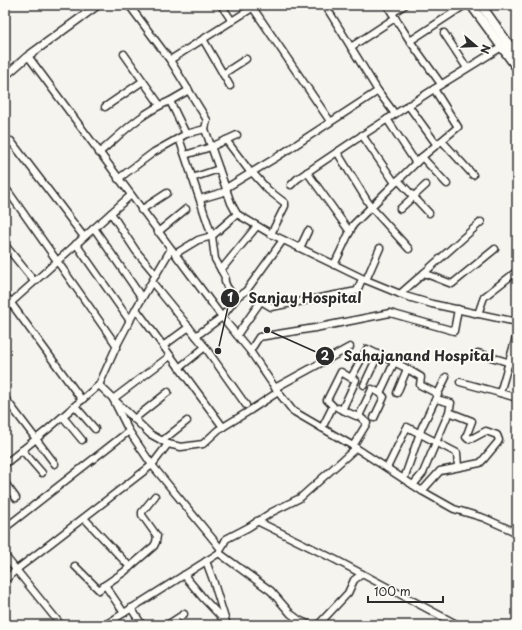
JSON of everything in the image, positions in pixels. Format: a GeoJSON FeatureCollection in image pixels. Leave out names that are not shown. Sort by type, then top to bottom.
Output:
{"type":"FeatureCollection","features":[{"type":"Feature","properties":{"kind":"main road"},"geometry":{"type":"LineString","coordinates":[[472,5],[505,45],[517,56]]}},
{"type":"Feature","properties":{"kind":"main road"},"geometry":{"type":"LineString","coordinates":[[481,5],[517,68]]}},
{"type":"Feature","properties":{"kind":"street"},"geometry":{"type":"LineString","coordinates":[[5,76],[28,56],[98,5]]}},
{"type":"Feature","properties":{"kind":"street"},"geometry":{"type":"LineString","coordinates":[[129,5],[170,60],[207,120],[205,129],[226,190],[237,214],[271,234],[364,280],[400,294],[432,304],[517,322]]}},
{"type":"Feature","properties":{"kind":"street"},"geometry":{"type":"LineString","coordinates":[[221,5],[232,21]]}},
{"type":"Feature","properties":{"kind":"street"},"geometry":{"type":"LineString","coordinates":[[325,5],[378,90],[395,114]]}},
{"type":"Feature","properties":{"kind":"street"},"geometry":{"type":"LineString","coordinates":[[387,5],[410,41],[441,84]]}},
{"type":"Feature","properties":{"kind":"street"},"geometry":{"type":"LineString","coordinates":[[351,47],[394,16],[404,5]]}},
{"type":"Feature","properties":{"kind":"street"},"geometry":{"type":"LineString","coordinates":[[410,41],[465,5]]}},
{"type":"Feature","properties":{"kind":"street"},"geometry":{"type":"LineString","coordinates":[[170,60],[255,6],[330,121]]}},
{"type":"Feature","properties":{"kind":"street"},"geometry":{"type":"LineString","coordinates":[[444,33],[467,68]]}},
{"type":"Feature","properties":{"kind":"street"},"geometry":{"type":"LineString","coordinates":[[203,39],[230,86]]}},
{"type":"Feature","properties":{"kind":"street"},"geometry":{"type":"LineString","coordinates":[[291,185],[297,179],[362,135],[505,45]]}},
{"type":"Feature","properties":{"kind":"street"},"geometry":{"type":"LineString","coordinates":[[124,54],[160,105]]}},
{"type":"Feature","properties":{"kind":"street"},"geometry":{"type":"LineString","coordinates":[[28,56],[141,210],[250,352],[293,412],[355,447],[404,480],[454,509],[484,518],[517,533]]}},
{"type":"Feature","properties":{"kind":"street"},"geometry":{"type":"LineString","coordinates":[[223,74],[246,59]]}},
{"type":"Feature","properties":{"kind":"street"},"geometry":{"type":"LineString","coordinates":[[105,107],[143,81]]}},
{"type":"Feature","properties":{"kind":"street"},"geometry":{"type":"LineString","coordinates":[[334,265],[354,225],[370,207],[422,157],[458,127],[434,89]]}},
{"type":"Feature","properties":{"kind":"street"},"geometry":{"type":"LineString","coordinates":[[99,153],[141,118],[160,105],[170,102],[189,90]]}},
{"type":"Feature","properties":{"kind":"street"},"geometry":{"type":"LineString","coordinates":[[200,199],[226,190],[378,90]]}},
{"type":"Feature","properties":{"kind":"street"},"geometry":{"type":"LineString","coordinates":[[170,102],[186,134]]}},
{"type":"Feature","properties":{"kind":"street"},"geometry":{"type":"LineString","coordinates":[[408,105],[439,143],[473,175]]}},
{"type":"Feature","properties":{"kind":"street"},"geometry":{"type":"LineString","coordinates":[[387,119],[416,163]]}},
{"type":"Feature","properties":{"kind":"street"},"geometry":{"type":"LineString","coordinates":[[118,179],[154,152],[186,134],[205,129]]}},
{"type":"Feature","properties":{"kind":"street"},"geometry":{"type":"LineString","coordinates":[[185,155],[211,147],[237,135]]}},
{"type":"Feature","properties":{"kind":"street"},"geometry":{"type":"LineString","coordinates":[[362,135],[397,182],[429,213]]}},
{"type":"Feature","properties":{"kind":"street"},"geometry":{"type":"LineString","coordinates":[[179,138],[212,236],[215,259],[225,277],[224,280],[228,289],[236,298]]}},
{"type":"Feature","properties":{"kind":"street"},"geometry":{"type":"LineString","coordinates":[[226,140],[251,173],[285,206],[271,234]]}},
{"type":"Feature","properties":{"kind":"street"},"geometry":{"type":"LineString","coordinates":[[5,147],[11,141],[84,237]]}},
{"type":"Feature","properties":{"kind":"street"},"geometry":{"type":"LineString","coordinates":[[337,152],[370,207],[409,249]]}},
{"type":"Feature","properties":{"kind":"street"},"geometry":{"type":"LineString","coordinates":[[422,157],[447,184]]}},
{"type":"Feature","properties":{"kind":"street"},"geometry":{"type":"LineString","coordinates":[[192,178],[219,169]]}},
{"type":"Feature","properties":{"kind":"street"},"geometry":{"type":"LineString","coordinates":[[307,172],[350,232]]}},
{"type":"Feature","properties":{"kind":"street"},"geometry":{"type":"LineString","coordinates":[[400,209],[426,185]]}},
{"type":"Feature","properties":{"kind":"street"},"geometry":{"type":"LineString","coordinates":[[5,187],[117,346]]}},
{"type":"Feature","properties":{"kind":"street"},"geometry":{"type":"LineString","coordinates":[[141,210],[167,193]]}},
{"type":"Feature","properties":{"kind":"street"},"geometry":{"type":"LineString","coordinates":[[5,308],[131,195]]}},
{"type":"Feature","properties":{"kind":"street"},"geometry":{"type":"LineString","coordinates":[[158,232],[186,209]]}},
{"type":"Feature","properties":{"kind":"street"},"geometry":{"type":"LineString","coordinates":[[111,213],[136,251],[156,275]]}},
{"type":"Feature","properties":{"kind":"street"},"geometry":{"type":"LineString","coordinates":[[175,254],[198,240],[212,236],[237,214]]}},
{"type":"Feature","properties":{"kind":"street"},"geometry":{"type":"LineString","coordinates":[[400,294],[481,222]]}},
{"type":"Feature","properties":{"kind":"street"},"geometry":{"type":"LineString","coordinates":[[221,270],[257,226]]}},
{"type":"Feature","properties":{"kind":"street"},"geometry":{"type":"LineString","coordinates":[[94,228],[142,298]]}},
{"type":"Feature","properties":{"kind":"street"},"geometry":{"type":"LineString","coordinates":[[300,248],[308,231]]}},
{"type":"Feature","properties":{"kind":"street"},"geometry":{"type":"LineString","coordinates":[[196,336],[222,317],[236,298],[246,291],[283,240]]}},
{"type":"Feature","properties":{"kind":"street"},"geometry":{"type":"LineString","coordinates":[[76,244],[130,321]]}},
{"type":"Feature","properties":{"kind":"street"},"geometry":{"type":"LineString","coordinates":[[5,245],[34,281]]}},
{"type":"Feature","properties":{"kind":"street"},"geometry":{"type":"LineString","coordinates":[[237,335],[262,301],[271,307],[357,290],[364,280],[380,248]]}},
{"type":"Feature","properties":{"kind":"street"},"geometry":{"type":"LineString","coordinates":[[5,464],[99,385],[136,309],[171,249]]}},
{"type":"Feature","properties":{"kind":"street"},"geometry":{"type":"LineString","coordinates":[[424,273],[452,284],[495,249]]}},
{"type":"Feature","properties":{"kind":"street"},"geometry":{"type":"LineString","coordinates":[[478,314],[484,297],[517,271]]}},
{"type":"Feature","properties":{"kind":"street"},"geometry":{"type":"LineString","coordinates":[[152,282],[205,347],[246,405]]}},
{"type":"Feature","properties":{"kind":"street"},"geometry":{"type":"LineString","coordinates":[[5,295],[82,400]]}},
{"type":"Feature","properties":{"kind":"street"},"geometry":{"type":"LineString","coordinates":[[136,309],[223,427]]}},
{"type":"Feature","properties":{"kind":"street"},"geometry":{"type":"LineString","coordinates":[[250,352],[259,337],[315,328],[390,313],[454,331],[458,310]]}},
{"type":"Feature","properties":{"kind":"street"},"geometry":{"type":"LineString","coordinates":[[163,346],[189,328]]}},
{"type":"Feature","properties":{"kind":"street"},"geometry":{"type":"LineString","coordinates":[[500,393],[517,334]]}},
{"type":"Feature","properties":{"kind":"street"},"geometry":{"type":"LineString","coordinates":[[179,368],[205,347]]}},
{"type":"Feature","properties":{"kind":"street"},"geometry":{"type":"LineString","coordinates":[[99,385],[150,434],[162,441],[181,447],[203,444],[218,430],[246,413],[276,390],[350,347]]}},
{"type":"Feature","properties":{"kind":"street"},"geometry":{"type":"LineString","coordinates":[[342,410],[353,379],[367,349],[421,377],[420,385],[437,397],[451,403],[449,412],[423,473],[413,485]]}},
{"type":"Feature","properties":{"kind":"street"},"geometry":{"type":"LineString","coordinates":[[478,353],[517,365]]}},
{"type":"Feature","properties":{"kind":"street"},"geometry":{"type":"LineString","coordinates":[[364,385],[378,354]]}},
{"type":"Feature","properties":{"kind":"street"},"geometry":{"type":"LineString","coordinates":[[113,399],[170,356]]}},
{"type":"Feature","properties":{"kind":"street"},"geometry":{"type":"LineString","coordinates":[[380,392],[394,362]]}},
{"type":"Feature","properties":{"kind":"street"},"geometry":{"type":"LineString","coordinates":[[396,393],[407,369]]}},
{"type":"Feature","properties":{"kind":"street"},"geometry":{"type":"LineString","coordinates":[[105,625],[206,561],[220,551],[226,539],[272,512],[300,498],[355,447],[367,423],[359,416],[333,406],[327,400],[341,372],[380,392],[384,397],[374,418]]}},
{"type":"Feature","properties":{"kind":"street"},"geometry":{"type":"LineString","coordinates":[[404,480],[420,433],[446,377]]}},
{"type":"Feature","properties":{"kind":"street"},"geometry":{"type":"LineString","coordinates":[[460,382],[517,398]]}},
{"type":"Feature","properties":{"kind":"street"},"geometry":{"type":"LineString","coordinates":[[359,416],[372,389]]}},
{"type":"Feature","properties":{"kind":"street"},"geometry":{"type":"LineString","coordinates":[[134,419],[168,392]]}},
{"type":"Feature","properties":{"kind":"street"},"geometry":{"type":"LineString","coordinates":[[5,398],[55,464]]}},
{"type":"Feature","properties":{"kind":"street"},"geometry":{"type":"LineString","coordinates":[[113,399],[129,431],[152,466],[220,551],[271,592],[291,614],[310,625]]}},
{"type":"Feature","properties":{"kind":"street"},"geometry":{"type":"LineString","coordinates":[[75,406],[95,429]]}},
{"type":"Feature","properties":{"kind":"street"},"geometry":{"type":"LineString","coordinates":[[322,428],[333,406]]}},
{"type":"Feature","properties":{"kind":"street"},"geometry":{"type":"LineString","coordinates":[[422,491],[440,471],[480,463],[499,440],[497,435],[486,430],[473,438],[466,437],[472,421],[449,412]]}},
{"type":"Feature","properties":{"kind":"street"},"geometry":{"type":"LineString","coordinates":[[62,417],[82,440]]}},
{"type":"Feature","properties":{"kind":"street"},"geometry":{"type":"LineString","coordinates":[[162,441],[186,422]]}},
{"type":"Feature","properties":{"kind":"street"},"geometry":{"type":"LineString","coordinates":[[387,468],[407,427],[457,453],[458,467]]}},
{"type":"Feature","properties":{"kind":"street"},"geometry":{"type":"LineString","coordinates":[[5,528],[129,431]]}},
{"type":"Feature","properties":{"kind":"street"},"geometry":{"type":"LineString","coordinates":[[5,580],[152,466],[168,444]]}},
{"type":"Feature","properties":{"kind":"street"},"geometry":{"type":"LineString","coordinates":[[22,450],[42,473]]}},
{"type":"Feature","properties":{"kind":"street"},"geometry":{"type":"LineString","coordinates":[[5,483],[16,498]]}},
{"type":"Feature","properties":{"kind":"street"},"geometry":{"type":"LineString","coordinates":[[75,566],[98,590],[154,546],[157,536],[142,515],[142,512],[155,496]]}},
{"type":"Feature","properties":{"kind":"street"},"geometry":{"type":"LineString","coordinates":[[84,518],[130,566]]}},
{"type":"Feature","properties":{"kind":"street"},"geometry":{"type":"LineString","coordinates":[[257,521],[362,574],[449,623],[458,625]]}},
{"type":"Feature","properties":{"kind":"street"},"geometry":{"type":"LineString","coordinates":[[5,556],[61,625]]}},
{"type":"Feature","properties":{"kind":"street"},"geometry":{"type":"LineString","coordinates":[[206,561],[214,580],[227,624]]}},
{"type":"Feature","properties":{"kind":"street"},"geometry":{"type":"LineString","coordinates":[[318,625],[348,593],[354,580],[362,574]]}},
{"type":"Feature","properties":{"kind":"street"},"geometry":{"type":"LineString","coordinates":[[184,575],[227,624]]}},
{"type":"Feature","properties":{"kind":"street"},"geometry":{"type":"LineString","coordinates":[[105,585],[124,613]]}},
{"type":"Feature","properties":{"kind":"street"},"geometry":{"type":"LineString","coordinates":[[131,608],[142,625]]}},
{"type":"Feature","properties":{"kind":"street"},"geometry":{"type":"LineString","coordinates":[[167,625],[184,614]]}},
{"type":"Feature","properties":{"kind":"place","name":"Sahajanand Hospital"},"geometry":{"type":"Point","coordinates":[267,330]}},
{"type":"Feature","properties":{"kind":"place","name":"Sanjay Hospital"},"geometry":{"type":"Point","coordinates":[218,351]}}]}
